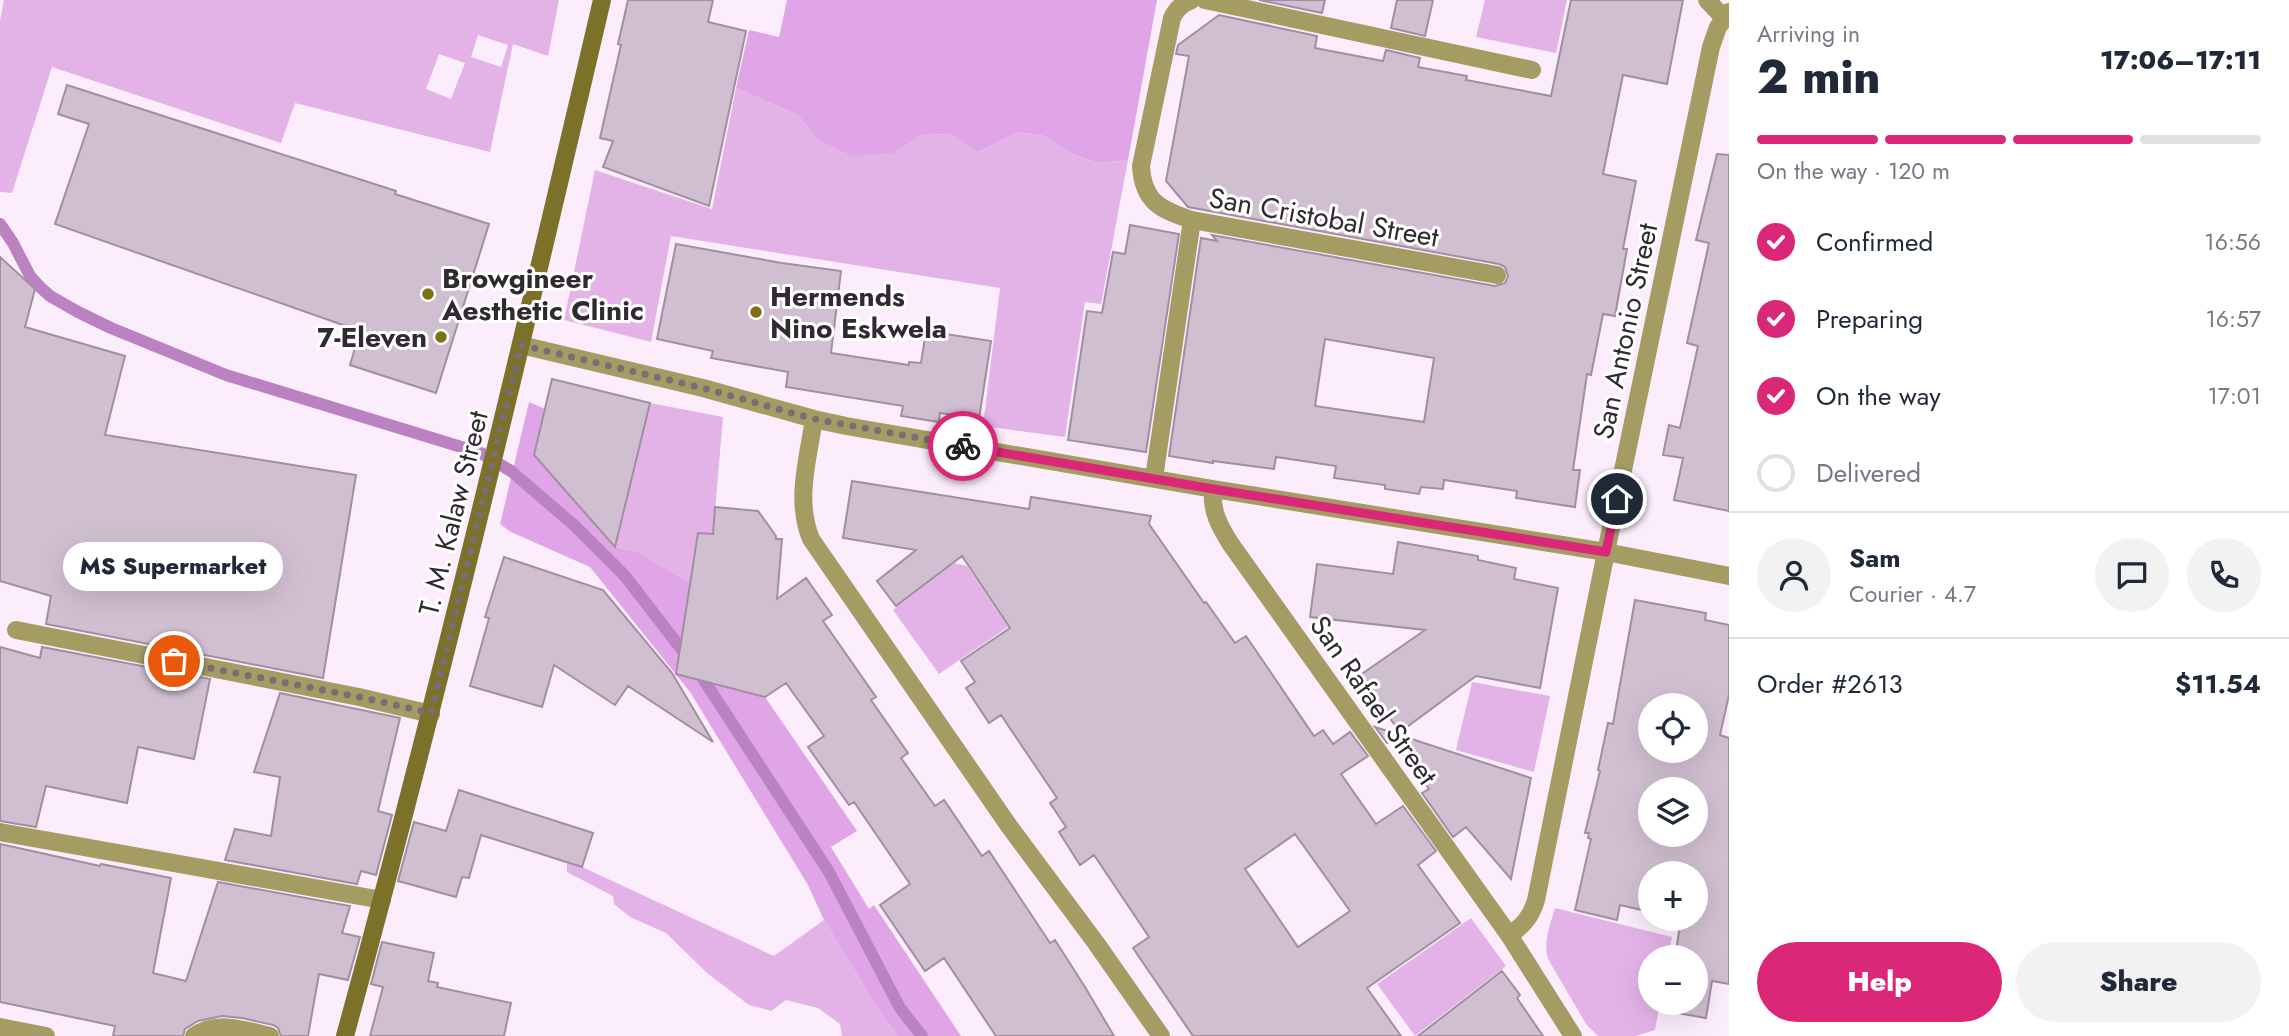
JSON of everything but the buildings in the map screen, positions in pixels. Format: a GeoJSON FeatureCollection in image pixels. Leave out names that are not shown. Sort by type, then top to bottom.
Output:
{"type":"FeatureCollection","features":[{"type":"Feature","properties":{"kind":"street","name":"T. M. Kalaw Street"},"geometry":{"type":"LineString","coordinates":[[345,1036],[431,713],[602,0]]}},
{"type":"Feature","properties":{"kind":"street"},"geometry":{"type":"LineString","coordinates":[[1192,0],[1177,9],[1172,18],[1142,166],[1142,180],[1148,195],[1157,205],[1192,220]]}},
{"type":"Feature","properties":{"kind":"street"},"geometry":{"type":"LineString","coordinates":[[1205,0],[1532,70]]}},
{"type":"Feature","properties":{"kind":"street"},"geometry":{"type":"LineString","coordinates":[[1707,0],[1726,15]]}},
{"type":"Feature","properties":{"kind":"street","name":"San Antonio Street"},"geometry":{"type":"LineString","coordinates":[[1509,935],[1529,917],[1536,901],[1712,47],[1717,27],[1726,15]]}},
{"type":"Feature","properties":{"kind":"street","name":"San Cristobal Street"},"geometry":{"type":"LineString","coordinates":[[1154,478],[1192,220],[1496,275]]}},
{"type":"Feature","properties":{"kind":"street"},"geometry":{"type":"LineString","coordinates":[[521,345],[703,388],[814,419],[1213,489],[1606,552],[1729,576]]}},
{"type":"Feature","properties":{"kind":"street"},"geometry":{"type":"LineString","coordinates":[[814,419],[802,509],[811,539],[1009,826],[1161,1036]]}},
{"type":"Feature","properties":{"kind":"street","name":"San Rafael Street"},"geometry":{"type":"LineString","coordinates":[[1213,489],[1214,514],[1230,543],[1509,935],[1573,1036]]}},
{"type":"Feature","properties":{"kind":"street"},"geometry":{"type":"LineString","coordinates":[[16,629],[431,713]]}},
{"type":"Feature","properties":{"kind":"street"},"geometry":{"type":"LineString","coordinates":[[0,832],[382,900]]}},
{"type":"Feature","properties":{"kind":"street"},"geometry":{"type":"LineString","coordinates":[[194,1036],[214,1026],[270,1036]]}},
{"type":"Feature","properties":{"kind":"street"},"geometry":{"type":"LineString","coordinates":[[0,1027],[46,1036]]}},
{"type":"Feature","properties":{"kind":"shaded area"},"geometry":{"type":"Polygon","coordinates":[[[4,0],[559,0],[548,56],[513,44],[490,152],[295,103],[281,143],[52,67],[12,193],[0,192],[0,21],[4,0]],[[478,35],[471,57],[501,67],[508,45],[478,35]],[[439,54],[426,89],[451,99],[465,63],[439,54]]]}},
{"type":"Feature","properties":{"kind":"shaded area"},"geometry":{"type":"Polygon","coordinates":[[[787,0],[1157,0],[1128,160],[1098,163],[1072,154],[1044,136],[1018,132],[979,152],[951,134],[922,135],[895,153],[852,156],[817,139],[798,115],[736,88],[749,30],[779,37],[787,0]]]}},
{"type":"Feature","properties":{"kind":"shaded area"},"geometry":{"type":"Polygon","coordinates":[[[1485,0],[1567,0],[1556,53],[1476,37],[1485,0]]]}},
{"type":"Feature","properties":{"kind":"shaded area"},"geometry":{"type":"Polygon","coordinates":[[[736,88],[798,115],[817,139],[895,153],[922,135],[951,134],[980,152],[1017,132],[1044,136],[1072,154],[1098,163],[1128,160],[1101,304],[1085,302],[1065,437],[983,426],[1000,288],[671,236],[651,342],[564,320],[595,170],[712,209],[736,88]]]}},
{"type":"Feature","properties":{"kind":"shaded area"},"geometry":{"type":"Polygon","coordinates":[[[529,402],[545,409],[534,455],[615,547],[638,552],[690,583],[683,629],[724,687],[765,697],[857,831],[831,847],[869,909],[874,905],[961,1036],[898,1036],[876,1006],[824,920],[808,885],[690,692],[590,567],[511,532],[500,524],[529,402]]]}},
{"type":"Feature","properties":{"kind":"shaded area"},"geometry":{"type":"Polygon","coordinates":[[[650,403],[723,417],[713,534],[698,533],[690,583],[638,552],[615,547],[650,403]]]}},
{"type":"Feature","properties":{"kind":"shaded area"},"geometry":{"type":"Polygon","coordinates":[[[954,563],[967,566],[1008,627],[939,674],[893,610],[954,563]]]}},
{"type":"Feature","properties":{"kind":"shaded area"},"geometry":{"type":"Polygon","coordinates":[[[1472,682],[1550,696],[1534,772],[1456,750],[1472,682]]]}},
{"type":"Feature","properties":{"kind":"shaded area"},"geometry":{"type":"Polygon","coordinates":[[[567,862],[774,956],[824,920],[876,1006],[898,1036],[842,1036],[840,1024],[818,1008],[786,1000],[771,1011],[749,1005],[707,973],[666,933],[630,917],[614,904],[613,896],[567,872],[567,862]]]}},
{"type":"Feature","properties":{"kind":"shaded area"},"geometry":{"type":"Polygon","coordinates":[[[1555,908],[1638,929],[1638,931],[1672,937],[1670,945],[1638,945],[1638,1015],[1658,1015],[1655,1030],[1636,1036],[1598,1036],[1586,1024],[1548,959],[1549,927],[1555,908]]]}},
{"type":"Feature","properties":{"kind":"shaded area"},"geometry":{"type":"Polygon","coordinates":[[[1471,918],[1506,966],[1415,1036],[1377,984],[1471,918]]]}},
{"type":"Feature","properties":{"kind":"waterway"},"geometry":{"type":"LineString","coordinates":[[0,224],[30,276],[50,296],[78,312],[226,375],[481,453],[511,471],[575,526],[625,576],[696,668],[829,872],[900,1008],[922,1036]]}},
{"type":"Feature","properties":{"kind":"way so far"},"geometry":{"type":"LineString","coordinates":[[174,661],[431,713],[521,345],[703,388],[814,419],[963,446]]}},
{"type":"Feature","properties":{"kind":"place","name":"Browgineer Aesthetic Clinic"},"geometry":{"type":"Point","coordinates":[428,294]}},
{"type":"Feature","properties":{"kind":"place","name":"Hermends Nino Eskwela"},"geometry":{"type":"Point","coordinates":[756,312]}},
{"type":"Feature","properties":{"kind":"place","name":"7-Eleven"},"geometry":{"type":"Point","coordinates":[441,337]}},
{"type":"Feature","properties":{"kind":"place","name":"MS Supermarket"},"geometry":{"type":"Point","coordinates":[174,661]}},
{"type":"Feature","properties":{"kind":"route"},"geometry":{"type":"LineString","coordinates":[[963,446],[1606,552],[1617,499]]}}]}
